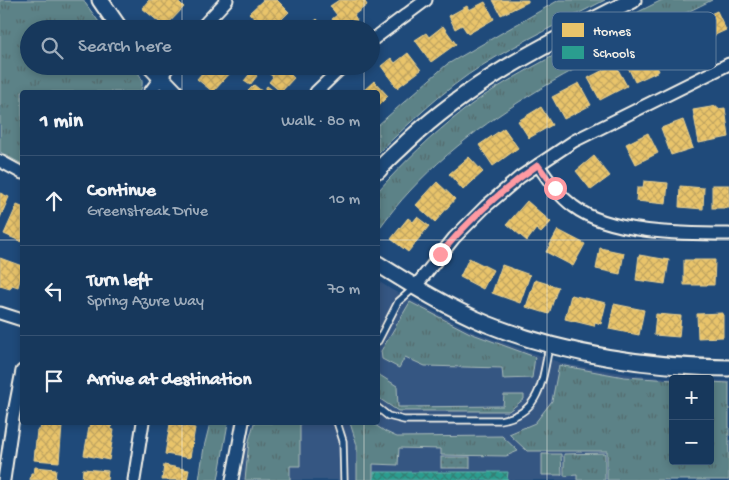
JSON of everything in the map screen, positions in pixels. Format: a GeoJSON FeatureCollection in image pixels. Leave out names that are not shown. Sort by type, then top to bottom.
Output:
{"type":"FeatureCollection","features":[{"type":"Feature","properties":{"kind":"street"},"geometry":{"type":"LineString","coordinates":[[100,0],[114,20]]}},
{"type":"Feature","properties":{"kind":"street"},"geometry":{"type":"LineString","coordinates":[[208,20],[227,0]]}},
{"type":"Feature","properties":{"kind":"street"},"geometry":{"type":"LineString","coordinates":[[380,34],[426,0]]}},
{"type":"Feature","properties":{"kind":"street"},"geometry":{"type":"LineString","coordinates":[[610,12],[633,0]]}},
{"type":"Feature","properties":{"kind":"street"},"geometry":{"type":"LineString","coordinates":[[380,170],[424,126],[474,88],[510,64],[552,42]]}},
{"type":"Feature","properties":{"kind":"street"},"geometry":{"type":"LineString","coordinates":[[415,287],[440,254],[470,221],[503,190],[538,165],[582,138],[729,64]]}},
{"type":"Feature","properties":{"kind":"street"},"geometry":{"type":"LineString","coordinates":[[152,90],[163,75]]}},
{"type":"Feature","properties":{"kind":"street"},"geometry":{"type":"LineString","coordinates":[[166,75],[174,90]]}},
{"type":"Feature","properties":{"kind":"street"},"geometry":{"type":"LineString","coordinates":[[318,90],[334,75]]}},
{"type":"Feature","properties":{"kind":"street"},"geometry":{"type":"LineString","coordinates":[[0,162],[20,172]]}},
{"type":"Feature","properties":{"kind":"street"},"geometry":{"type":"LineString","coordinates":[[538,165],[559,192],[573,206],[585,214],[600,220],[671,232],[729,234]]}},
{"type":"Feature","properties":{"kind":"street"},"geometry":{"type":"LineString","coordinates":[[380,265],[456,309],[486,323],[549,345],[631,362],[729,368]]}},
{"type":"Feature","properties":{"kind":"street"},"geometry":{"type":"LineString","coordinates":[[0,313],[20,319]]}},
{"type":"Feature","properties":{"kind":"street"},"geometry":{"type":"LineString","coordinates":[[4,480],[20,381]]}},
{"type":"Feature","properties":{"kind":"street"},"geometry":{"type":"LineString","coordinates":[[134,480],[143,425]]}},
{"type":"Feature","properties":{"kind":"street"},"geometry":{"type":"LineString","coordinates":[[232,480],[242,425]]}},
{"type":"Feature","properties":{"kind":"lane"},"geometry":{"type":"LineString","coordinates":[[380,337],[398,302],[415,287]]}},
{"type":"Feature","properties":{"kind":"lane"},"geometry":{"type":"LineString","coordinates":[[380,410],[388,416],[404,420],[500,420],[514,417],[528,408],[538,394],[549,345]]}},
{"type":"Feature","properties":{"kind":"lane"},"geometry":{"type":"LineString","coordinates":[[338,425],[343,441],[344,480]]}},
{"type":"Feature","properties":{"kind":"shaded area"},"geometry":{"type":"Polygon","coordinates":[[[380,282],[473,332],[564,364],[641,376],[669,378],[669,465],[714,465],[714,380],[729,381],[729,480],[241,480],[245,450],[252,425],[380,425],[380,282]]]}},
{"type":"Feature","properties":{"kind":"green space"},"geometry":{"type":"Polygon","coordinates":[[[0,0],[83,0],[97,20],[20,20],[20,75],[139,75],[142,85],[141,90],[20,90],[20,163],[0,152],[0,0]]]}},
{"type":"Feature","properties":{"kind":"green space"},"geometry":{"type":"Polygon","coordinates":[[[559,0],[605,0],[581,12],[552,12],[552,26],[469,74],[428,106],[380,151],[380,123],[446,65],[559,0]]]}},
{"type":"Feature","properties":{"kind":"green space"},"geometry":{"type":"Polygon","coordinates":[[[662,0],[712,0],[687,12],[639,12],[662,0]]]}},
{"type":"Feature","properties":{"kind":"green space"},"geometry":{"type":"Polygon","coordinates":[[[552,57],[552,70],[573,70],[487,123],[447,155],[411,190],[380,228],[380,189],[419,149],[452,120],[479,99],[552,57]]]}},
{"type":"Feature","properties":{"kind":"green space"},"geometry":{"type":"Polygon","coordinates":[[[410,302],[470,333],[535,357],[532,378],[503,379],[502,368],[425,366],[405,357],[399,368],[382,359],[381,351],[410,302]]]}},
{"type":"Feature","properties":{"kind":"green space"},"geometry":{"type":"Polygon","coordinates":[[[559,365],[624,377],[669,380],[669,465],[714,465],[714,382],[729,383],[729,480],[607,480],[607,451],[527,451],[509,434],[535,423],[552,401],[559,365]]]}},
{"type":"Feature","properties":{"kind":"green space"},"geometry":{"type":"Polygon","coordinates":[[[380,375],[397,386],[398,407],[503,406],[504,395],[524,395],[524,399],[509,411],[398,411],[380,399],[380,375]]]}},
{"type":"Feature","properties":{"kind":"green space"},"geometry":{"type":"Polygon","coordinates":[[[210,425],[228,425],[218,480],[199,480],[210,425]]]}},
{"type":"Feature","properties":{"kind":"green space"},"geometry":{"type":"Polygon","coordinates":[[[253,425],[300,425],[300,466],[290,466],[290,480],[245,480],[249,441],[253,425]]]}},
{"type":"Feature","properties":{"kind":"green space"},"geometry":{"type":"Polygon","coordinates":[[[351,425],[375,425],[397,437],[502,436],[518,451],[506,456],[441,455],[441,449],[399,448],[398,465],[373,464],[373,480],[357,480],[357,445],[351,425]]]}},
{"type":"Feature","properties":{"kind":"green space"},"geometry":{"type":"Polygon","coordinates":[[[605,453],[605,480],[577,480],[577,475],[564,476],[564,454],[605,453]]]}},
{"type":"Feature","properties":{"kind":"green space"},"geometry":{"type":"Polygon","coordinates":[[[542,454],[561,454],[562,475],[542,475],[542,454]]]}},
{"type":"Feature","properties":{"kind":"green space"},"geometry":{"type":"Polygon","coordinates":[[[441,457],[470,457],[470,468],[441,468],[441,457]]]}},
{"type":"Feature","properties":{"kind":"building: Homes"},"geometry":{"type":"Polygon","coordinates":[[[149,0],[177,0],[184,7],[172,20],[157,20],[142,8],[149,0]]]}},
{"type":"Feature","properties":{"kind":"building: Homes"},"geometry":{"type":"Polygon","coordinates":[[[263,0],[277,0],[289,12],[281,20],[256,20],[249,13],[263,0]]]}},
{"type":"Feature","properties":{"kind":"building: Homes"},"geometry":{"type":"Polygon","coordinates":[[[339,0],[364,0],[367,5],[354,15],[357,20],[333,20],[337,15],[330,6],[339,0]]]}},
{"type":"Feature","properties":{"kind":"building: Homes"},"geometry":{"type":"Polygon","coordinates":[[[493,0],[528,0],[528,2],[501,15],[493,0]]]}},
{"type":"Feature","properties":{"kind":"building: Homes"},"geometry":{"type":"Polygon","coordinates":[[[485,2],[494,19],[468,34],[462,25],[455,29],[449,16],[467,6],[469,10],[485,2]]]}},
{"type":"Feature","properties":{"kind":"building: Homes"},"geometry":{"type":"Polygon","coordinates":[[[717,11],[726,30],[716,35],[716,12],[717,11]]]}},
{"type":"Feature","properties":{"kind":"building: Homes"},"geometry":{"type":"Polygon","coordinates":[[[443,26],[456,44],[431,62],[415,40],[426,33],[429,37],[443,26]]]}},
{"type":"Feature","properties":{"kind":"building: Homes"},"geometry":{"type":"Polygon","coordinates":[[[408,53],[421,70],[397,88],[381,66],[391,58],[395,63],[408,53]]]}},
{"type":"Feature","properties":{"kind":"building: Homes"},"geometry":{"type":"Polygon","coordinates":[[[603,70],[618,70],[627,86],[600,100],[588,78],[603,70]]]}},
{"type":"Feature","properties":{"kind":"building: Homes"},"geometry":{"type":"Polygon","coordinates":[[[629,70],[659,70],[659,71],[635,82],[629,70]]]}},
{"type":"Feature","properties":{"kind":"building: Homes"},"geometry":{"type":"Polygon","coordinates":[[[200,75],[228,75],[215,90],[211,90],[197,79],[200,75]]]}},
{"type":"Feature","properties":{"kind":"building: Homes"},"geometry":{"type":"Polygon","coordinates":[[[249,75],[257,76],[250,85],[244,81],[249,75]]]}},
{"type":"Feature","properties":{"kind":"building: Homes"},"geometry":{"type":"Polygon","coordinates":[[[271,75],[291,75],[294,78],[283,90],[279,90],[269,82],[273,77],[271,75]]]}},
{"type":"Feature","properties":{"kind":"building: Homes"},"geometry":{"type":"Polygon","coordinates":[[[374,81],[388,96],[380,104],[380,90],[364,90],[374,81]]]}},
{"type":"Feature","properties":{"kind":"building: Homes"},"geometry":{"type":"Polygon","coordinates":[[[579,83],[591,105],[564,119],[552,97],[579,83]]]}},
{"type":"Feature","properties":{"kind":"building: Homes"},"geometry":{"type":"Polygon","coordinates":[[[254,85],[260,90],[249,90],[254,85]]]}},
{"type":"Feature","properties":{"kind":"building: Homes"},"geometry":{"type":"Polygon","coordinates":[[[267,86],[272,90],[264,90],[267,86]]]}},
{"type":"Feature","properties":{"kind":"building: Homes"},"geometry":{"type":"Polygon","coordinates":[[[717,106],[717,109],[725,108],[729,137],[699,143],[693,110],[717,106]]]}},
{"type":"Feature","properties":{"kind":"building: Homes"},"geometry":{"type":"Polygon","coordinates":[[[541,107],[552,125],[529,138],[518,121],[541,107]]]}},
{"type":"Feature","properties":{"kind":"building: Homes"},"geometry":{"type":"Polygon","coordinates":[[[683,120],[693,148],[671,155],[661,128],[683,120]]]}},
{"type":"Feature","properties":{"kind":"building: Homes"},"geometry":{"type":"Polygon","coordinates":[[[504,128],[518,148],[493,166],[479,145],[504,128]]]}},
{"type":"Feature","properties":{"kind":"building: Homes"},"geometry":{"type":"Polygon","coordinates":[[[648,133],[658,153],[636,164],[626,144],[648,133]]]}},
{"type":"Feature","properties":{"kind":"building: Homes"},"geometry":{"type":"Polygon","coordinates":[[[594,156],[610,176],[591,190],[576,171],[594,156]]]}},
{"type":"Feature","properties":{"kind":"building: Homes"},"geometry":{"type":"Polygon","coordinates":[[[469,157],[483,172],[463,190],[449,174],[469,157]]]}},
{"type":"Feature","properties":{"kind":"building: Homes"},"geometry":{"type":"Polygon","coordinates":[[[644,181],[668,183],[666,204],[636,201],[637,188],[643,188],[644,181]]]}},
{"type":"Feature","properties":{"kind":"building: Homes"},"geometry":{"type":"Polygon","coordinates":[[[437,182],[455,199],[435,222],[416,205],[437,182]]]}},
{"type":"Feature","properties":{"kind":"building: Homes"},"geometry":{"type":"Polygon","coordinates":[[[712,185],[729,185],[729,208],[712,208],[712,185]]]}},
{"type":"Feature","properties":{"kind":"building: Homes"},"geometry":{"type":"Polygon","coordinates":[[[680,186],[704,188],[703,209],[679,207],[680,186]]]}},
{"type":"Feature","properties":{"kind":"building: Homes"},"geometry":{"type":"Polygon","coordinates":[[[0,193],[9,197],[0,218],[0,193]]]}},
{"type":"Feature","properties":{"kind":"building: Homes"},"geometry":{"type":"Polygon","coordinates":[[[527,201],[551,222],[541,233],[536,229],[527,241],[507,224],[527,201]]]}},
{"type":"Feature","properties":{"kind":"building: Homes"},"geometry":{"type":"Polygon","coordinates":[[[17,205],[20,206],[20,241],[4,234],[17,205]]]}},
{"type":"Feature","properties":{"kind":"building: Homes"},"geometry":{"type":"Polygon","coordinates":[[[417,217],[429,226],[408,252],[391,239],[408,218],[413,222],[417,217]]]}},
{"type":"Feature","properties":{"kind":"building: Homes"},"geometry":{"type":"Polygon","coordinates":[[[558,230],[585,244],[573,266],[546,252],[558,230]]]}},
{"type":"Feature","properties":{"kind":"building: Homes"},"geometry":{"type":"Polygon","coordinates":[[[600,248],[624,253],[620,274],[596,269],[600,248]]]}},
{"type":"Feature","properties":{"kind":"building: Homes"},"geometry":{"type":"Polygon","coordinates":[[[639,255],[669,260],[665,284],[636,280],[639,255]]]}},
{"type":"Feature","properties":{"kind":"building: Homes"},"geometry":{"type":"Polygon","coordinates":[[[0,258],[20,265],[18,287],[12,285],[10,289],[0,286],[0,258]]]}},
{"type":"Feature","properties":{"kind":"building: Homes"},"geometry":{"type":"Polygon","coordinates":[[[469,258],[493,270],[483,289],[460,277],[469,258]]]}},
{"type":"Feature","properties":{"kind":"building: Homes"},"geometry":{"type":"Polygon","coordinates":[[[684,260],[715,260],[714,285],[684,285],[684,260]]]}},
{"type":"Feature","properties":{"kind":"building: Homes"},"geometry":{"type":"Polygon","coordinates":[[[502,265],[530,275],[520,303],[492,293],[502,265]]]}},
{"type":"Feature","properties":{"kind":"building: Homes"},"geometry":{"type":"Polygon","coordinates":[[[535,280],[558,287],[549,314],[526,307],[535,280]]]}},
{"type":"Feature","properties":{"kind":"building: Homes"},"geometry":{"type":"Polygon","coordinates":[[[571,295],[606,303],[601,324],[595,322],[594,326],[565,319],[571,295]]]}},
{"type":"Feature","properties":{"kind":"building: Homes"},"geometry":{"type":"Polygon","coordinates":[[[614,304],[644,310],[639,335],[609,329],[614,304]]]}},
{"type":"Feature","properties":{"kind":"building: Homes"},"geometry":{"type":"Polygon","coordinates":[[[723,313],[723,337],[698,338],[697,314],[723,313]]]}},
{"type":"Feature","properties":{"kind":"building: Homes"},"geometry":{"type":"Polygon","coordinates":[[[656,314],[681,316],[679,337],[654,335],[656,314]]]}},
{"type":"Feature","properties":{"kind":"building: Homes"},"geometry":{"type":"Polygon","coordinates":[[[41,425],[62,426],[59,462],[34,460],[37,430],[40,430],[41,425]]]}},
{"type":"Feature","properties":{"kind":"building: Homes"},"geometry":{"type":"Polygon","coordinates":[[[89,425],[112,425],[111,429],[114,430],[109,460],[84,455],[89,425]]]}},
{"type":"Feature","properties":{"kind":"building: Homes"},"geometry":{"type":"Polygon","coordinates":[[[170,425],[195,428],[190,458],[165,454],[170,425]]]}},
{"type":"Feature","properties":{"kind":"building: Homes"},"geometry":{"type":"Polygon","coordinates":[[[164,465],[189,470],[187,480],[162,480],[164,465]]]}},
{"type":"Feature","properties":{"kind":"building: Homes"},"geometry":{"type":"Polygon","coordinates":[[[35,467],[56,469],[55,480],[30,480],[31,473],[34,473],[35,467]]]}},
{"type":"Feature","properties":{"kind":"building: Homes"},"geometry":{"type":"Polygon","coordinates":[[[83,469],[108,471],[107,480],[82,480],[83,469]]]}},
{"type":"Feature","properties":{"kind":"building: Schools"},"geometry":{"type":"Polygon","coordinates":[[[374,472],[508,472],[507,480],[374,480],[374,472]]]}},
{"type":"Feature","properties":{"kind":"route"},"geometry":{"type":"LineString","coordinates":[[440,254],[470,221],[503,190],[538,165],[555,188]]}}]}
